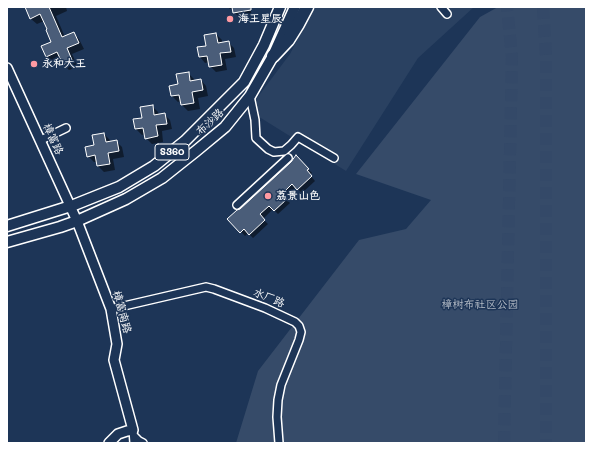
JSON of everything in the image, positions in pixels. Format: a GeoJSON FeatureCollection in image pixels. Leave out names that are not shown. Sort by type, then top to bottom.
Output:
{"type":"FeatureCollection","features":[{"type":"Feature","properties":{"kind":"highway"},"geometry":{"type":"LineString","coordinates":[[273,56],[291,35],[307,7]]}},
{"type":"Feature","properties":{"kind":"main road","name":"布沙路"},"geometry":{"type":"LineString","coordinates":[[7,226],[70,206],[119,187],[154,166],[185,141],[244,82],[264,45],[280,7]]}},
{"type":"Feature","properties":{"kind":"main road","name":"布沙路"},"geometry":{"type":"LineString","coordinates":[[7,242],[77,221],[126,199],[162,178],[196,151],[225,126],[250,96],[273,56],[295,7]]}},
{"type":"Feature","properties":{"kind":"main road"},"geometry":{"type":"LineString","coordinates":[[119,187],[126,199]]}},
{"type":"Feature","properties":{"kind":"street"},"geometry":{"type":"LineString","coordinates":[[442,7],[447,14]]}},
{"type":"Feature","properties":{"kind":"street","name":"樟富路"},"geometry":{"type":"LineString","coordinates":[[7,68],[77,221]]}},
{"type":"Feature","properties":{"kind":"street"},"geometry":{"type":"LineString","coordinates":[[250,96],[255,120],[256,138],[268,149],[274,152],[284,151],[292,145],[298,137],[334,158]]}},
{"type":"Feature","properties":{"kind":"street"},"geometry":{"type":"LineString","coordinates":[[40,140],[66,128]]}},
{"type":"Feature","properties":{"kind":"street"},"geometry":{"type":"LineString","coordinates":[[237,205],[288,158]]}},
{"type":"Feature","properties":{"kind":"street","name":"樟富南路"},"geometry":{"type":"LineString","coordinates":[[77,221],[111,309],[117,344],[114,360],[134,436]]}},
{"type":"Feature","properties":{"kind":"street","name":"水厂路"},"geometry":{"type":"LineString","coordinates":[[111,309],[206,287],[214,288],[295,322],[299,326],[301,332],[300,340],[281,385],[277,417],[279,443]]}},
{"type":"Feature","properties":{"kind":"street"},"geometry":{"type":"LineString","coordinates":[[109,443],[118,434],[127,431],[143,443]]}},
{"type":"Feature","properties":{"kind":"shaded area"},"geometry":{"type":"Polygon","coordinates":[[[314,7],[474,7],[418,58],[346,171],[248,110],[290,54],[314,7]]]}},
{"type":"Feature","properties":{"kind":"green space","name":"樟树布社区公园"},"geometry":{"type":"Polygon","coordinates":[[[498,7],[586,7],[586,443],[236,443],[258,371],[359,240],[406,229],[431,200],[356,174],[480,17],[498,7]]]}},
{"type":"Feature","properties":{"kind":"building"},"geometry":{"type":"Polygon","coordinates":[[[25,7],[49,7],[62,37],[74,32],[79,43],[67,48],[72,60],[63,65],[57,52],[46,57],[41,46],[51,42],[46,30],[47,29],[40,14],[30,19],[25,7]]]}},
{"type":"Feature","properties":{"kind":"building"},"geometry":{"type":"Polygon","coordinates":[[[232,7],[251,7],[251,10],[233,13],[232,7]]]}},
{"type":"Feature","properties":{"kind":"building"},"geometry":{"type":"Polygon","coordinates":[[[216,33],[218,43],[229,41],[231,52],[220,53],[222,65],[209,67],[207,56],[199,57],[197,47],[206,46],[204,35],[216,33]]]}},
{"type":"Feature","properties":{"kind":"building"},"geometry":{"type":"Polygon","coordinates":[[[189,72],[190,81],[201,79],[203,90],[192,92],[194,103],[181,105],[179,95],[171,96],[169,86],[178,84],[176,74],[189,72]]]}},
{"type":"Feature","properties":{"kind":"building"},"geometry":{"type":"Polygon","coordinates":[[[153,105],[154,115],[165,113],[167,124],[156,125],[158,136],[145,139],[143,128],[135,129],[133,119],[142,118],[140,107],[153,105]]]}},
{"type":"Feature","properties":{"kind":"building"},"geometry":{"type":"Polygon","coordinates":[[[104,133],[106,142],[117,140],[119,151],[108,153],[110,164],[97,166],[95,155],[87,157],[85,147],[94,145],[92,135],[104,133]]]}},
{"type":"Feature","properties":{"kind":"building","name":"荔景山色"},"geometry":{"type":"Polygon","coordinates":[[[296,155],[309,169],[307,170],[312,176],[297,190],[292,184],[282,194],[287,199],[274,211],[269,206],[260,214],[265,220],[249,235],[244,229],[240,233],[227,219],[291,162],[296,155]]]}},
{"type":"Feature","properties":{"kind":"tunnel"},"geometry":{"type":"LineString","coordinates":[[504,443],[512,57],[507,7]]}},
{"type":"Feature","properties":{"kind":"tunnel"},"geometry":{"type":"LineString","coordinates":[[543,7],[546,56],[546,443]]}},
{"type":"Feature","properties":{"kind":"place","name":"海王星辰"},"geometry":{"type":"Point","coordinates":[230,19]}},
{"type":"Feature","properties":{"kind":"place","name":"永和大王"},"geometry":{"type":"Point","coordinates":[34,64]}},
{"type":"Feature","properties":{"kind":"place","name":"荔景山色"},"geometry":{"type":"Point","coordinates":[268,196]}}]}
